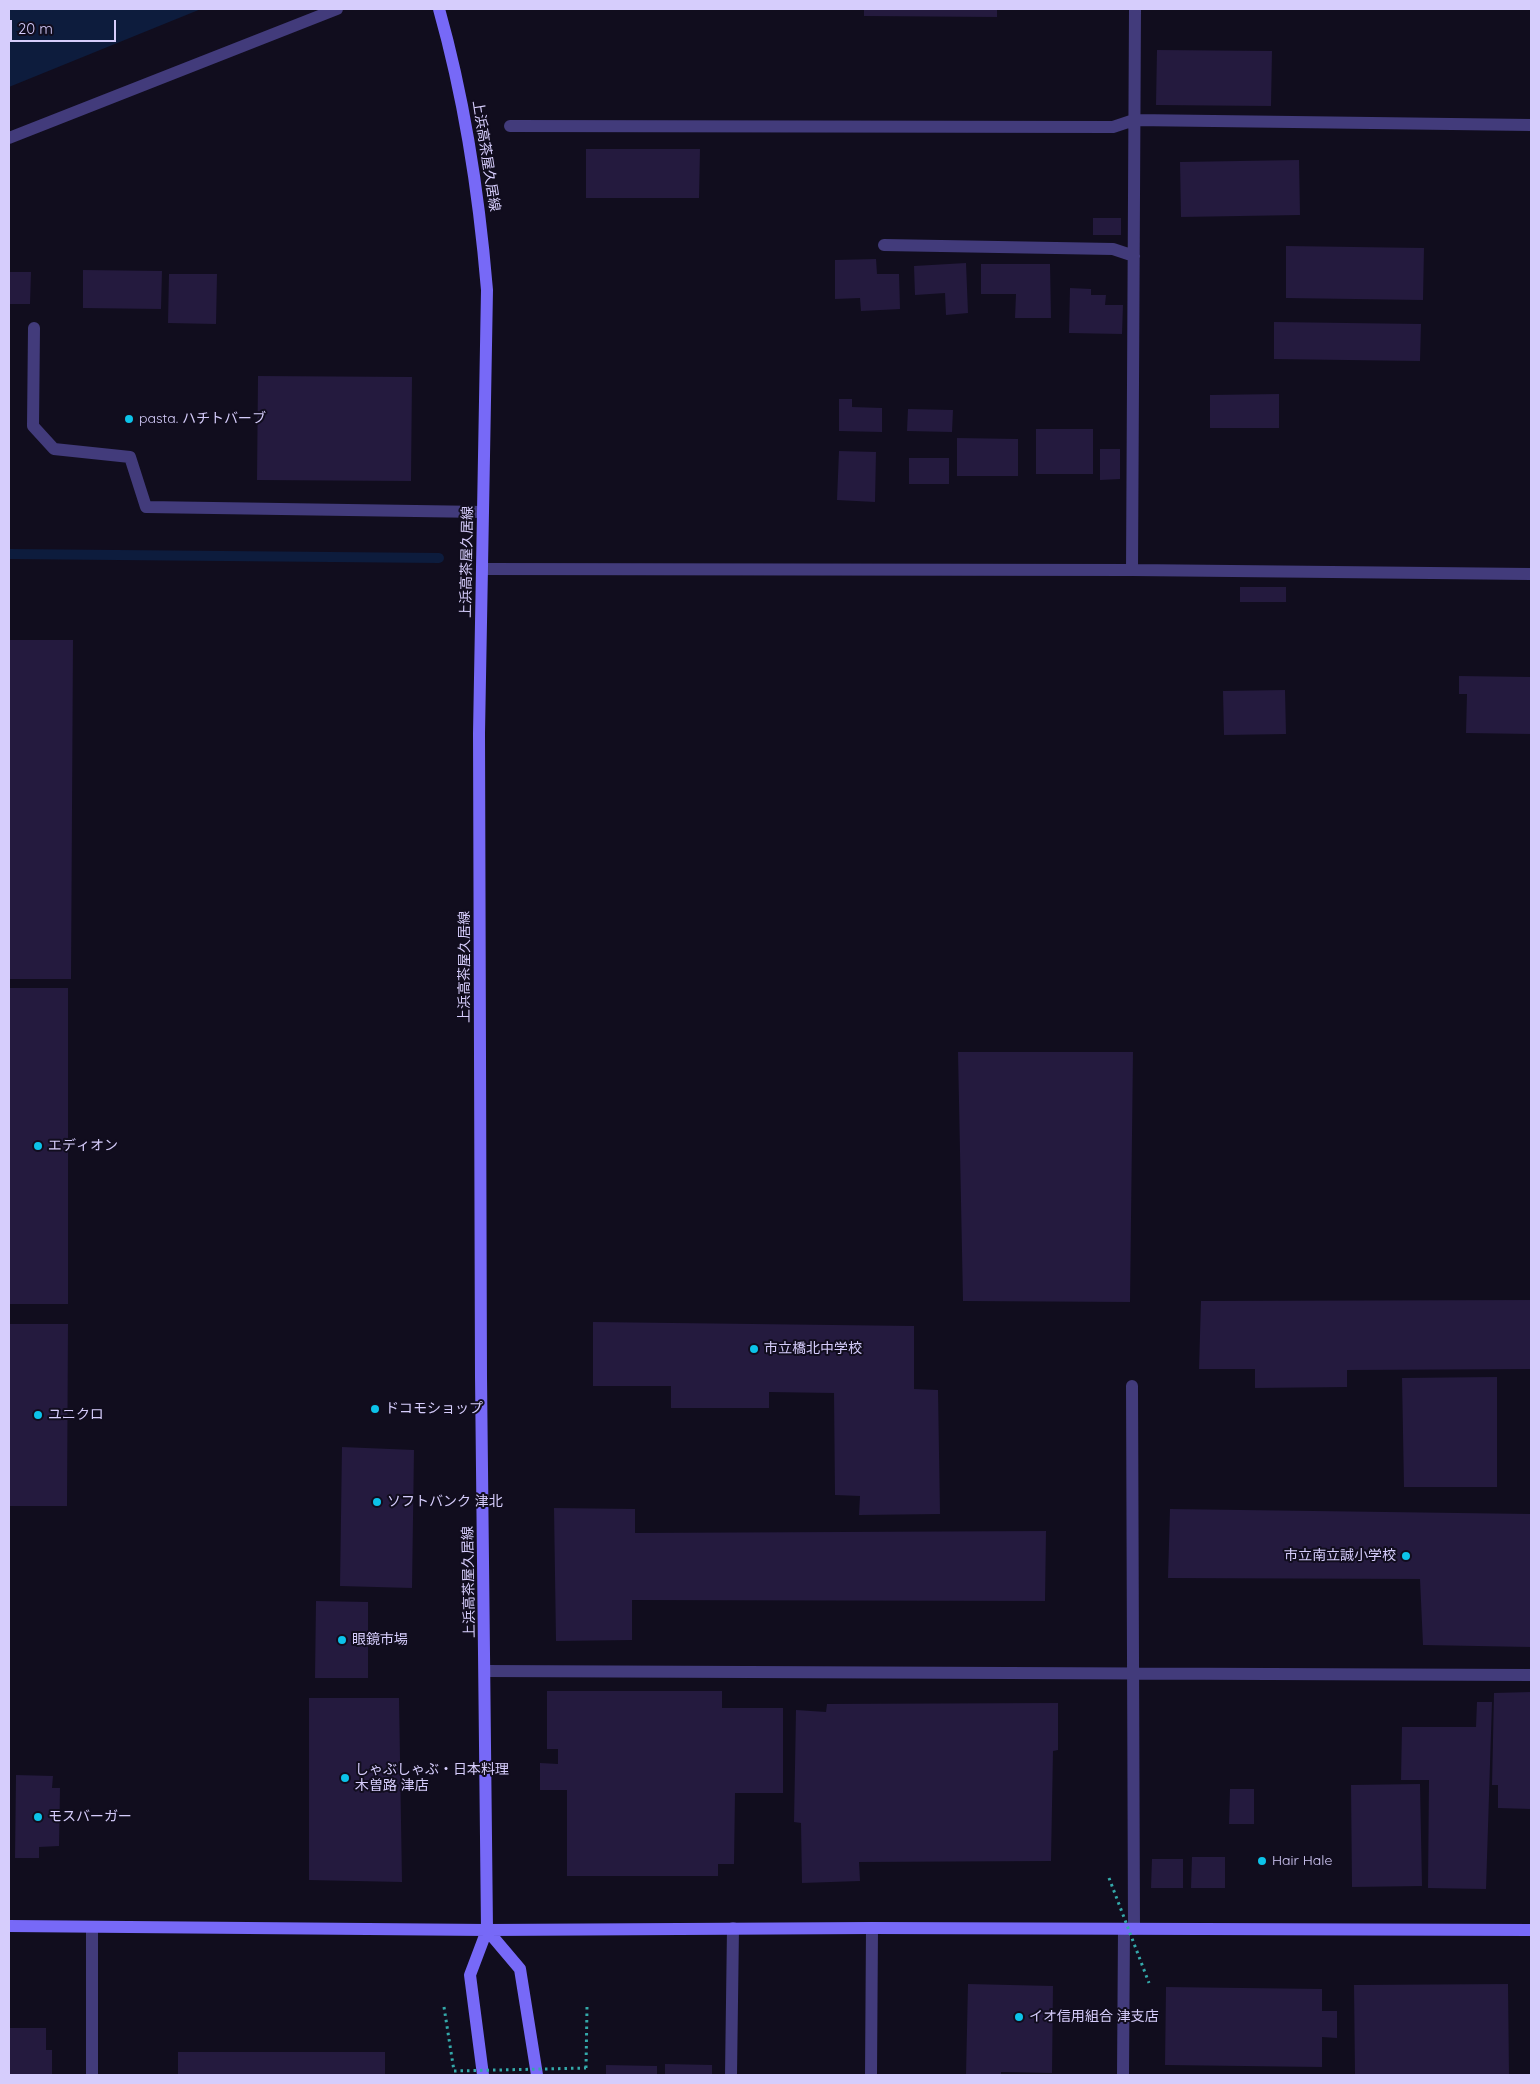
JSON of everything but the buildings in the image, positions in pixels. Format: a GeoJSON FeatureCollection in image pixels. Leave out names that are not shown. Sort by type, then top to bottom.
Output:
{"type":"FeatureCollection","features":[{"type":"Feature","properties":{"kind":"main road","name":"上浜高茶屋久居線"},"geometry":{"type":"LineString","coordinates":[[439,9],[453,59],[469,138],[481,222],[487,290],[479,773],[481,1367],[487,1930],[470,1975],[483,2075]]}},
{"type":"Feature","properties":{"kind":"main road"},"geometry":{"type":"LineString","coordinates":[[9,1926],[487,1930],[872,1928],[1531,1930]]}},
{"type":"Feature","properties":{"kind":"main road"},"geometry":{"type":"LineString","coordinates":[[487,1930],[520,1969],[537,2075]]}},
{"type":"Feature","properties":{"kind":"street"},"geometry":{"type":"LineString","coordinates":[[9,138],[337,9]]}},
{"type":"Feature","properties":{"kind":"street"},"geometry":{"type":"LineString","coordinates":[[1132,570],[1135,9]]}},
{"type":"Feature","properties":{"kind":"street"},"geometry":{"type":"LineString","coordinates":[[510,126],[1113,127],[1134,120],[1531,125]]}},
{"type":"Feature","properties":{"kind":"street"},"geometry":{"type":"LineString","coordinates":[[884,245],[1113,249],[1134,256]]}},
{"type":"Feature","properties":{"kind":"street"},"geometry":{"type":"LineString","coordinates":[[34,328],[33,426],[54,449],[130,457],[146,507],[483,512]]}},
{"type":"Feature","properties":{"kind":"street"},"geometry":{"type":"LineString","coordinates":[[483,569],[1132,570],[1531,574]]}},
{"type":"Feature","properties":{"kind":"street"},"geometry":{"type":"LineString","coordinates":[[1124,2075],[1134,1672],[1132,1386]]}},
{"type":"Feature","properties":{"kind":"street"},"geometry":{"type":"LineString","coordinates":[[485,1671],[1531,1675]]}},
{"type":"Feature","properties":{"kind":"street"},"geometry":{"type":"LineString","coordinates":[[92,1927],[92,2075]]}},
{"type":"Feature","properties":{"kind":"street"},"geometry":{"type":"LineString","coordinates":[[731,2075],[733,1928]]}},
{"type":"Feature","properties":{"kind":"street"},"geometry":{"type":"LineString","coordinates":[[870,2075],[872,1928]]}},
{"type":"Feature","properties":{"kind":"path"},"geometry":{"type":"LineString","coordinates":[[1110,1878],[1149,1983]]}},
{"type":"Feature","properties":{"kind":"path"},"geometry":{"type":"LineString","coordinates":[[444,2007],[454,2071],[586,2068],[588,2006]]}},
{"type":"Feature","properties":{"kind":"water"},"geometry":{"type":"Polygon","coordinates":[[[9,9],[201,9],[9,87],[9,9]]]}},
{"type":"Feature","properties":{"kind":"waterway"},"geometry":{"type":"LineString","coordinates":[[9,554],[439,558]]}},
{"type":"Feature","properties":{"kind":"place","name":"pasta. ハチトバーブ"},"geometry":{"type":"Point","coordinates":[129,419]}},
{"type":"Feature","properties":{"kind":"place","name":"エディオン"},"geometry":{"type":"Point","coordinates":[38,1146]}},
{"type":"Feature","properties":{"kind":"place","name":"市立橋北中学校"},"geometry":{"type":"Point","coordinates":[754,1349]}},
{"type":"Feature","properties":{"kind":"place","name":"ドコモショップ"},"geometry":{"type":"Point","coordinates":[375,1409]}},
{"type":"Feature","properties":{"kind":"place","name":"ユニクロ"},"geometry":{"type":"Point","coordinates":[38,1415]}},
{"type":"Feature","properties":{"kind":"place","name":"ソフトバンク 津北"},"geometry":{"type":"Point","coordinates":[377,1502]}},
{"type":"Feature","properties":{"kind":"place","name":"市立南立誠小学校"},"geometry":{"type":"Point","coordinates":[1406,1556]}},
{"type":"Feature","properties":{"kind":"place","name":"眼鏡市場"},"geometry":{"type":"Point","coordinates":[342,1640]}},
{"type":"Feature","properties":{"kind":"place","name":"しゃぶしゃぶ・日本料理 木曽路 津店"},"geometry":{"type":"Point","coordinates":[345,1778]}},
{"type":"Feature","properties":{"kind":"place","name":"モスバーガー"},"geometry":{"type":"Point","coordinates":[38,1817]}},
{"type":"Feature","properties":{"kind":"place","name":"Hair Hale"},"geometry":{"type":"Point","coordinates":[1262,1861]}},
{"type":"Feature","properties":{"kind":"place","name":"イオ信用組合 津支店"},"geometry":{"type":"Point","coordinates":[1019,2017]}}]}
